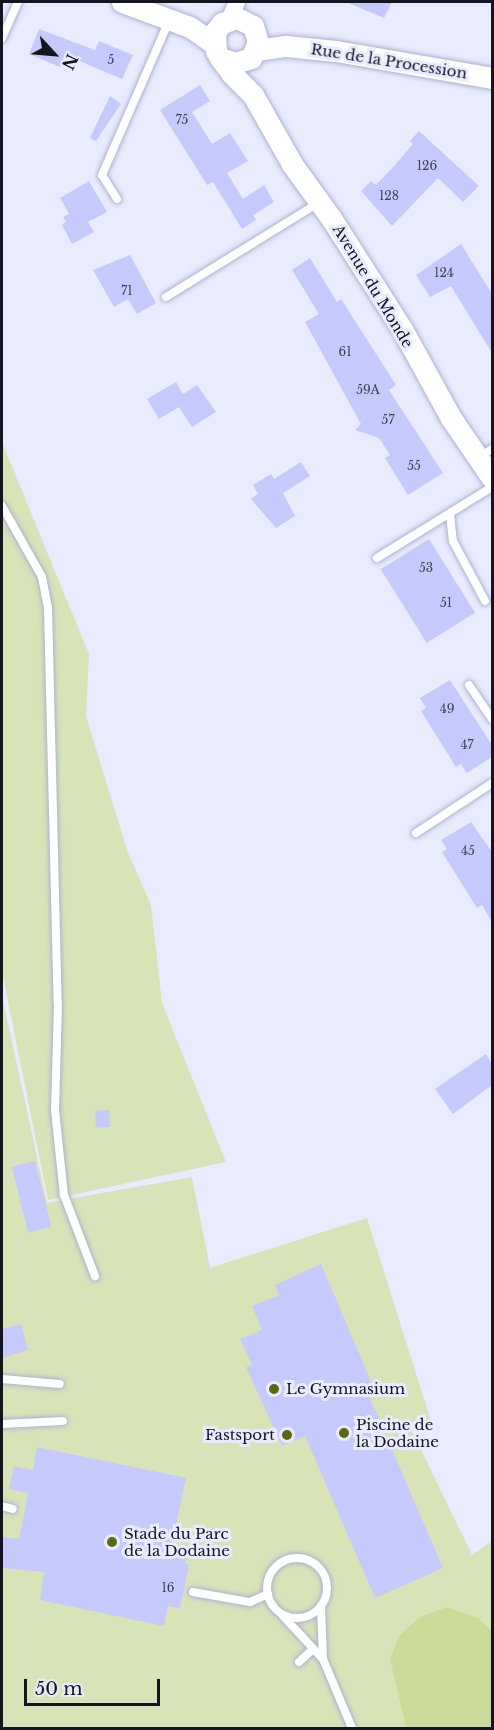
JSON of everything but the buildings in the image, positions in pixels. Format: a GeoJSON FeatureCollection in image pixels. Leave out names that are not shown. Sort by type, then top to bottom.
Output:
{"type":"FeatureCollection","features":[{"type":"Feature","properties":{"kind":"street"},"geometry":{"type":"LineString","coordinates":[[122,2],[190,27],[242,26]]}},
{"type":"Feature","properties":{"kind":"street"},"geometry":{"type":"LineString","coordinates":[[242,26],[235,63],[217,51],[242,26]]}},
{"type":"Feature","properties":{"kind":"street","name":"Avenue du Monde"},"geometry":{"type":"LineString","coordinates":[[242,26],[253,95]]}},
{"type":"Feature","properties":{"kind":"street","name":"Rue de la Procession"},"geometry":{"type":"LineString","coordinates":[[242,26],[286,46],[336,51],[492,78]]}},
{"type":"Feature","properties":{"kind":"street","name":"Avenue du Monde"},"geometry":{"type":"LineString","coordinates":[[190,27],[217,51],[253,95],[318,202],[402,329],[424,373],[485,454],[492,478]]}},
{"type":"Feature","properties":{"kind":"lane"},"geometry":{"type":"LineString","coordinates":[[2,38],[18,2]]}},
{"type":"Feature","properties":{"kind":"lane"},"geometry":{"type":"LineString","coordinates":[[117,199],[102,175],[169,21]]}},
{"type":"Feature","properties":{"kind":"lane"},"geometry":{"type":"LineString","coordinates":[[166,297],[318,202]]}},
{"type":"Feature","properties":{"kind":"lane"},"geometry":{"type":"LineString","coordinates":[[377,558],[492,487]]}},
{"type":"Feature","properties":{"kind":"lane"},"geometry":{"type":"LineString","coordinates":[[2,507],[42,578],[48,609],[58,1004],[55,1110],[64,1196],[95,1276]]}},
{"type":"Feature","properties":{"kind":"lane"},"geometry":{"type":"LineString","coordinates":[[450,514],[453,541],[485,601]]}},
{"type":"Feature","properties":{"kind":"lane"},"geometry":{"type":"LineString","coordinates":[[469,684],[492,718]]}},
{"type":"Feature","properties":{"kind":"lane"},"geometry":{"type":"LineString","coordinates":[[416,833],[492,783]]}},
{"type":"Feature","properties":{"kind":"lane"},"geometry":{"type":"LineString","coordinates":[[2,1379],[60,1384]]}},
{"type":"Feature","properties":{"kind":"lane"},"geometry":{"type":"LineString","coordinates":[[2,1424],[63,1421]]}},
{"type":"Feature","properties":{"kind":"lane"},"geometry":{"type":"LineString","coordinates":[[2,1506],[13,1509]]}},
{"type":"Feature","properties":{"kind":"lane"},"geometry":{"type":"LineString","coordinates":[[323,1659],[279,1612],[267,1594],[267,1584],[275,1567],[283,1561],[303,1558],[319,1567],[326,1578],[326,1596],[321,1606],[323,1659],[352,1728]]}},
{"type":"Feature","properties":{"kind":"lane"},"geometry":{"type":"LineString","coordinates":[[193,1592],[250,1602],[267,1594]]}},
{"type":"Feature","properties":{"kind":"lane"},"geometry":{"type":"LineString","coordinates":[[279,1612],[299,1618],[321,1606]]}},
{"type":"Feature","properties":{"kind":"lane"},"geometry":{"type":"LineString","coordinates":[[296,1665],[313,1649]]}},
{"type":"Feature","properties":{"kind":"shaded area"},"geometry":{"type":"Polygon","coordinates":[[[2,442],[89,654],[86,716],[127,850],[151,905],[162,1003],[226,1162],[48,1200],[2,971],[2,442]]]}},
{"type":"Feature","properties":{"kind":"shaded area"},"geometry":{"type":"Polygon","coordinates":[[[2,996],[47,1203],[192,1177],[210,1268],[367,1218],[431,1421],[410,1427],[472,1555],[492,1541],[492,1728],[2,1728],[2,996]]]}},
{"type":"Feature","properties":{"kind":"shaded area"},"geometry":{"type":"Polygon","coordinates":[[[447,1607],[478,1618],[492,1631],[492,1728],[408,1728],[405,1723],[390,1659],[399,1636],[420,1617],[447,1607]]]}},
{"type":"Feature","properties":{"kind":"place","name":"Le Gymnasium"},"geometry":{"type":"Point","coordinates":[274,1389]}},
{"type":"Feature","properties":{"kind":"place","name":"Piscine de la Dodaine"},"geometry":{"type":"Point","coordinates":[344,1433]}},
{"type":"Feature","properties":{"kind":"place","name":"Fastsport"},"geometry":{"type":"Point","coordinates":[287,1435]}},
{"type":"Feature","properties":{"kind":"place","name":"Stade du Parc de la Dodaine"},"geometry":{"type":"Point","coordinates":[112,1542]}}]}
